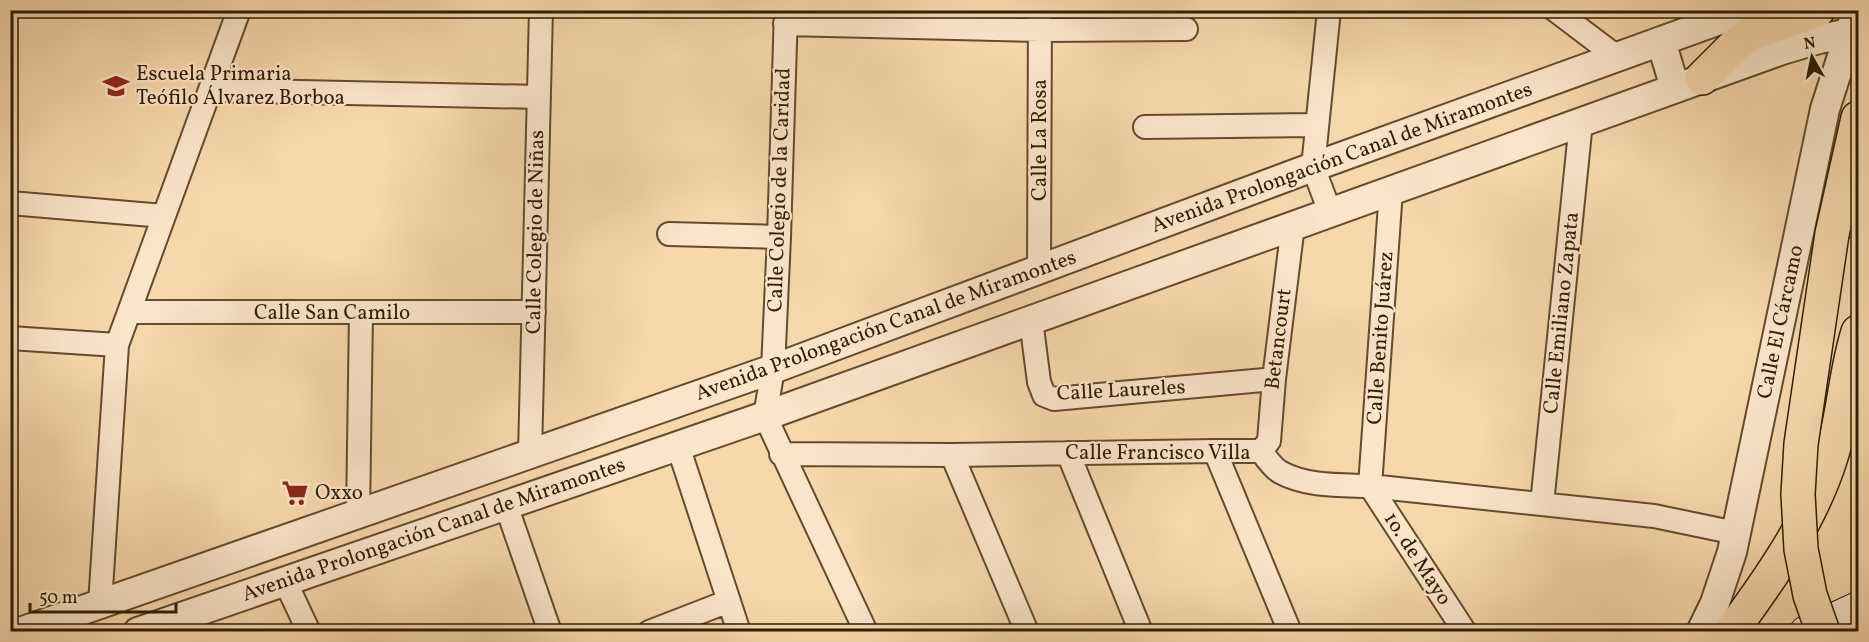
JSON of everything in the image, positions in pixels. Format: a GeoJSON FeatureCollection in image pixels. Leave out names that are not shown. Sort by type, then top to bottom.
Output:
{"type":"FeatureCollection","features":[{"type":"Feature","properties":{"kind":"main road"},"geometry":{"type":"LineString","coordinates":[[1688,83],[1750,34],[1818,10]]}},
{"type":"Feature","properties":{"kind":"main road"},"geometry":{"type":"LineString","coordinates":[[1823,632],[1810,595],[1801,549],[1798,494],[1801,444],[1833,227],[1858,118]]}},
{"type":"Feature","properties":{"kind":"main road"},"geometry":{"type":"LineString","coordinates":[[1833,227],[1858,180]]}},
{"type":"Feature","properties":{"kind":"main road"},"geometry":{"type":"LineString","coordinates":[[1731,632],[1782,556],[1812,506],[1831,458],[1839,426],[1848,368],[1858,332]]}},
{"type":"Feature","properties":{"kind":"main road"},"geometry":{"type":"LineString","coordinates":[[1845,393],[1858,360]]}},
{"type":"Feature","properties":{"kind":"main road"},"geometry":{"type":"LineString","coordinates":[[1806,632],[1858,608]]}},
{"type":"Feature","properties":{"kind":"street"},"geometry":{"type":"LineString","coordinates":[[100,604],[117,345],[239,10]]}},
{"type":"Feature","properties":{"kind":"street","name":"Calle Colegio de Niñas"},"geometry":{"type":"LineString","coordinates":[[530,454],[541,10]]}},
{"type":"Feature","properties":{"kind":"street"},"geometry":{"type":"LineString","coordinates":[[1329,10],[1313,167],[1330,212]]}},
{"type":"Feature","properties":{"kind":"street"},"geometry":{"type":"LineString","coordinates":[[1555,10],[1617,57]]}},
{"type":"Feature","properties":{"kind":"street","name":"Avenida Prolongación Canal de Miramontes"},"geometry":{"type":"LineString","coordinates":[[20,632],[773,369],[1313,167],[1741,11]]}},
{"type":"Feature","properties":{"kind":"street"},"geometry":{"type":"LineString","coordinates":[[785,17],[1040,20],[1186,29]]}},
{"type":"Feature","properties":{"kind":"street","name":"Calle Colegio de la Caridad"},"geometry":{"type":"LineString","coordinates":[[765,416],[773,369],[785,17]]}},
{"type":"Feature","properties":{"kind":"street","name":"Calle La Rosa"},"geometry":{"type":"LineString","coordinates":[[1039,270],[1040,20]]}},
{"type":"Feature","properties":{"kind":"street","name":"Avenida Prolongación Canal de Miramontes"},"geometry":{"type":"LineString","coordinates":[[138,632],[765,416],[1782,50],[1853,22]]}},
{"type":"Feature","properties":{"kind":"street","name":"Calle El Cárcamo"},"geometry":{"type":"LineString","coordinates":[[1701,632],[1725,578],[1825,109],[1853,22]]}},
{"type":"Feature","properties":{"kind":"street"},"geometry":{"type":"LineString","coordinates":[[1661,41],[1688,83]]}},
{"type":"Feature","properties":{"kind":"street"},"geometry":{"type":"LineString","coordinates":[[211,90],[539,97]]}},
{"type":"Feature","properties":{"kind":"street","name":"Calle Emiliano Zapata"},"geometry":{"type":"LineString","coordinates":[[1542,504],[1581,122]]}},
{"type":"Feature","properties":{"kind":"street"},"geometry":{"type":"LineString","coordinates":[[1145,127],[1317,125]]}},
{"type":"Feature","properties":{"kind":"street","name":"Calle Benito Juárez"},"geometry":{"type":"LineString","coordinates":[[1370,486],[1391,190]]}},
{"type":"Feature","properties":{"kind":"street"},"geometry":{"type":"LineString","coordinates":[[10,203],[165,216]]}},
{"type":"Feature","properties":{"kind":"street","name":"Betancourt"},"geometry":{"type":"LineString","coordinates":[[1261,451],[1269,441],[1274,379],[1293,225]]}},
{"type":"Feature","properties":{"kind":"street"},"geometry":{"type":"LineString","coordinates":[[669,234],[779,237]]}},
{"type":"Feature","properties":{"kind":"street","name":"Calle San Camilo"},"geometry":{"type":"LineString","coordinates":[[130,312],[534,312]]}},
{"type":"Feature","properties":{"kind":"street"},"geometry":{"type":"LineString","coordinates":[[358,514],[361,313]]}},
{"type":"Feature","properties":{"kind":"street","name":"Calle Laureles"},"geometry":{"type":"LineString","coordinates":[[1031,320],[1039,382],[1044,395],[1054,399],[1274,379]]}},
{"type":"Feature","properties":{"kind":"street"},"geometry":{"type":"LineString","coordinates":[[10,338],[117,345]]}},
{"type":"Feature","properties":{"kind":"street"},"geometry":{"type":"LineString","coordinates":[[765,416],[866,632]]}},
{"type":"Feature","properties":{"kind":"street"},"geometry":{"type":"LineString","coordinates":[[678,446],[739,632]]}},
{"type":"Feature","properties":{"kind":"street"},"geometry":{"type":"LineString","coordinates":[[1215,451],[1290,632]]}},
{"type":"Feature","properties":{"kind":"street","name":"Calle Francisco Villa"},"geometry":{"type":"LineString","coordinates":[[781,454],[952,455],[1261,451],[1278,472],[1304,481],[1654,516],[1736,533]]}},
{"type":"Feature","properties":{"kind":"street"},"geometry":{"type":"LineString","coordinates":[[1068,453],[1141,632]]}},
{"type":"Feature","properties":{"kind":"street"},"geometry":{"type":"LineString","coordinates":[[952,455],[1028,632]]}},
{"type":"Feature","properties":{"kind":"street","name":"1o. de Mayo"},"geometry":{"type":"LineString","coordinates":[[1370,486],[1465,632]]}},
{"type":"Feature","properties":{"kind":"street"},"geometry":{"type":"LineString","coordinates":[[506,505],[550,632]]}},
{"type":"Feature","properties":{"kind":"street"},"geometry":{"type":"LineString","coordinates":[[285,581],[309,632]]}},
{"type":"Feature","properties":{"kind":"street"},"geometry":{"type":"LineString","coordinates":[[649,632],[729,601]]}},
{"type":"Feature","properties":{"kind":"place","name":"Escuela Primaria Teófilo Álvarez Borboa"},"geometry":{"type":"Point","coordinates":[116,86]}},
{"type":"Feature","properties":{"kind":"place","name":"Oxxo"},"geometry":{"type":"Point","coordinates":[295,493]}}]}
